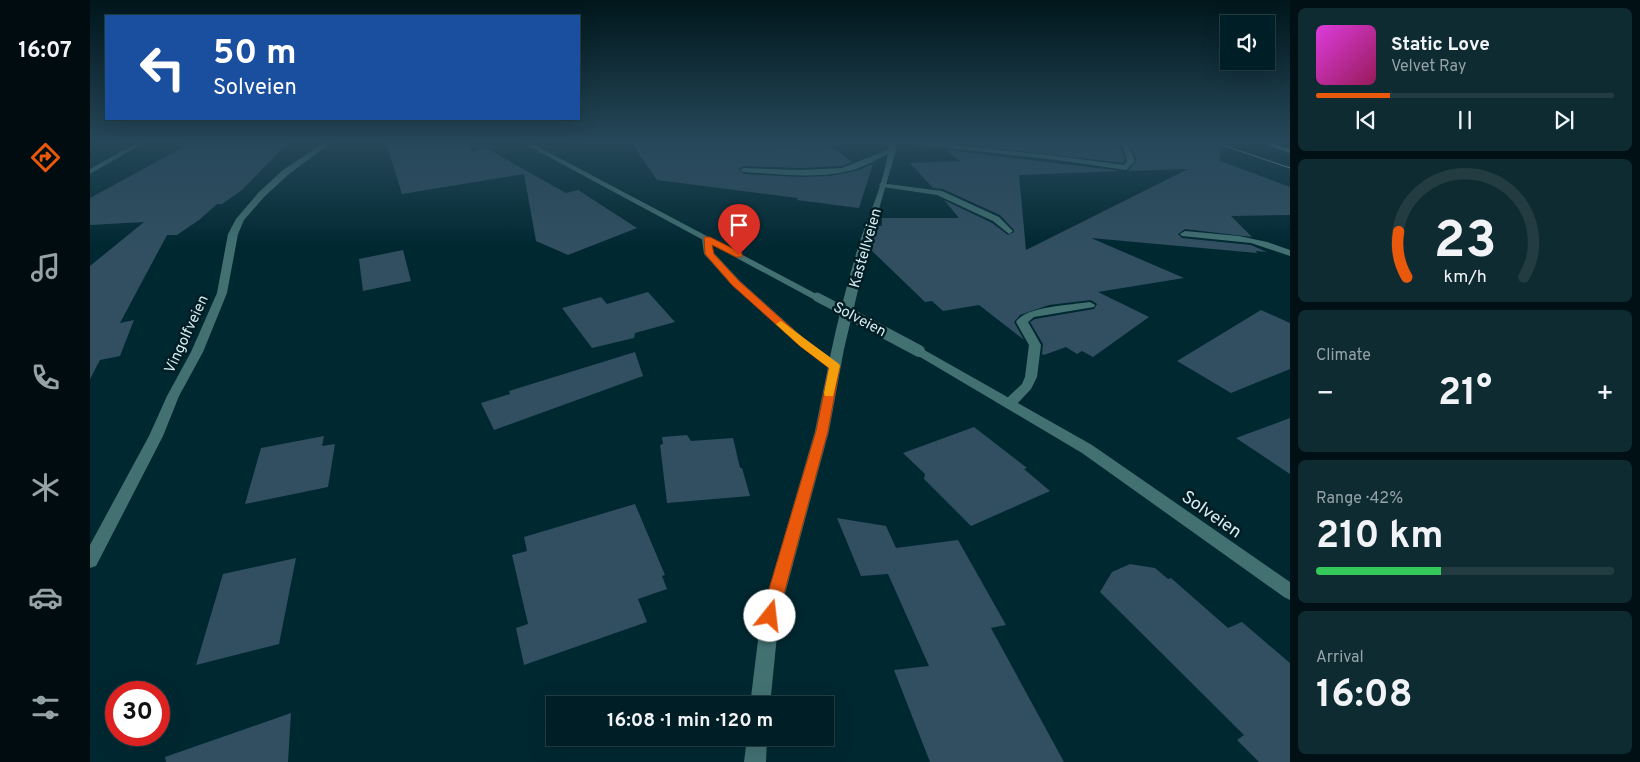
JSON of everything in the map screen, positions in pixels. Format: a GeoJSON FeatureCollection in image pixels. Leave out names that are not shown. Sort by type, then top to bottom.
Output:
{"type":"FeatureCollection","features":[{"type":"Feature","properties":{"kind":"street","name":"Vingolfveien"},"geometry":{"type":"LineString","coordinates":[[90,561],[156,436],[173,396],[197,352],[222,293],[231,241],[240,219],[280,178]]}},
{"type":"Feature","properties":{"kind":"street","name":"Solveien"},"geometry":{"type":"LineString","coordinates":[[591,178],[817,296],[1010,403],[1087,449],[1290,592]]}},
{"type":"Feature","properties":{"kind":"street","name":"Kastellveien"},"geometry":{"type":"LineString","coordinates":[[761,696],[770,616],[822,431],[835,366],[864,244],[885,178]]}},
{"type":"Feature","properties":{"kind":"street"},"geometry":{"type":"LineString","coordinates":[[883,185],[939,193],[984,213],[1009,231]]}},
{"type":"Feature","properties":{"kind":"street"},"geometry":{"type":"LineString","coordinates":[[1185,234],[1251,239],[1267,243],[1290,253]]}},
{"type":"Feature","properties":{"kind":"street"},"geometry":{"type":"LineString","coordinates":[[707,239],[709,254],[736,283],[804,344],[835,366]]}},
{"type":"Feature","properties":{"kind":"street"},"geometry":{"type":"LineString","coordinates":[[1010,403],[1027,386],[1031,377],[1035,345],[1022,322],[1024,318],[1031,314],[1090,305]]}},
{"type":"Feature","properties":{"kind":"street"},"geometry":{"type":"LineString","coordinates":[[754,762],[756,746]]}},
{"type":"Feature","properties":{"kind":"building"},"geometry":{"type":"Polygon","coordinates":[[[128,178],[254,178],[242,190],[222,204],[217,204],[199,220],[177,235],[167,235],[120,323],[134,320],[120,356],[100,360],[90,379],[90,266],[144,222],[90,225],[90,198],[128,178]]]}},
{"type":"Feature","properties":{"kind":"building"},"geometry":{"type":"Polygon","coordinates":[[[397,178],[502,178],[402,194],[397,178]]]}},
{"type":"Feature","properties":{"kind":"building"},"geometry":{"type":"Polygon","coordinates":[[[525,178],[539,178],[566,193],[578,190],[637,228],[568,255],[536,241],[525,178]]]}},
{"type":"Feature","properties":{"kind":"building"},"geometry":{"type":"Polygon","coordinates":[[[655,178],[869,178],[859,208],[797,200],[798,198],[657,180],[655,178]]]}},
{"type":"Feature","properties":{"kind":"building"},"geometry":{"type":"Polygon","coordinates":[[[923,178],[1019,178],[1026,250],[1171,178],[1265,178],[1290,187],[1290,215],[1231,216],[1252,237],[1185,229],[1178,234],[1182,238],[1251,245],[1267,252],[1256,251],[1257,253],[1091,238],[1184,278],[1098,292],[1149,317],[1093,357],[1082,351],[1077,354],[1066,347],[1044,355],[1042,354],[1043,344],[1030,322],[1035,319],[1094,309],[1097,304],[1091,300],[1049,305],[1020,315],[1014,322],[1024,340],[979,305],[943,311],[932,301],[925,302],[870,249],[876,226],[882,226],[882,218],[959,218],[944,200],[992,223],[1008,235],[1014,232],[1014,230],[1000,215],[943,189],[933,188],[923,178]]]}},
{"type":"Feature","properties":{"kind":"building"},"geometry":{"type":"Polygon","coordinates":[[[403,250],[411,281],[363,291],[359,259],[403,250]]]}},
{"type":"Feature","properties":{"kind":"building"},"geometry":{"type":"Polygon","coordinates":[[[648,292],[675,322],[635,333],[634,338],[592,348],[562,308],[601,297],[607,304],[648,292]]]}},
{"type":"Feature","properties":{"kind":"building"},"geometry":{"type":"Polygon","coordinates":[[[1261,310],[1290,323],[1290,369],[1231,393],[1177,361],[1261,310]]]}},
{"type":"Feature","properties":{"kind":"building"},"geometry":{"type":"Polygon","coordinates":[[[635,352],[643,376],[494,430],[481,403],[510,394],[509,391],[635,352]]]}},
{"type":"Feature","properties":{"kind":"building"},"geometry":{"type":"Polygon","coordinates":[[[1290,418],[1290,474],[1236,438],[1290,418]]]}},
{"type":"Feature","properties":{"kind":"building"},"geometry":{"type":"Polygon","coordinates":[[[974,427],[1027,468],[1024,469],[1050,491],[971,526],[924,479],[925,474],[903,453],[974,427]]]}},
{"type":"Feature","properties":{"kind":"building"},"geometry":{"type":"Polygon","coordinates":[[[687,435],[691,441],[733,438],[740,468],[742,468],[750,496],[667,503],[660,445],[663,444],[662,437],[687,435]]]}},
{"type":"Feature","properties":{"kind":"building"},"geometry":{"type":"Polygon","coordinates":[[[324,436],[322,446],[335,444],[328,487],[245,504],[261,448],[324,436]]]}},
{"type":"Feature","properties":{"kind":"building"},"geometry":{"type":"Polygon","coordinates":[[[635,504],[665,575],[662,576],[667,589],[638,599],[647,622],[524,665],[516,628],[528,624],[512,555],[527,551],[524,537],[635,504]]]}},
{"type":"Feature","properties":{"kind":"building"},"geometry":{"type":"Polygon","coordinates":[[[837,518],[886,526],[896,548],[958,540],[1006,625],[991,628],[1064,762],[930,762],[894,670],[929,666],[888,574],[861,576],[837,518]]]}},
{"type":"Feature","properties":{"kind":"building"},"geometry":{"type":"Polygon","coordinates":[[[296,558],[279,644],[196,665],[223,574],[296,558]]]}},
{"type":"Feature","properties":{"kind":"building"},"geometry":{"type":"Polygon","coordinates":[[[1130,564],[1155,568],[1168,579],[1171,578],[1228,628],[1242,622],[1290,663],[1290,762],[1259,762],[1237,740],[1244,735],[1100,592],[1112,572],[1130,564]]]}},
{"type":"Feature","properties":{"kind":"building"},"geometry":{"type":"Polygon","coordinates":[[[291,713],[288,762],[166,762],[165,757],[291,713]]]}},
{"type":"Feature","properties":{"kind":"slow traffic"},"geometry":{"type":"LineString","coordinates":[[781,324],[804,344],[835,366],[829,393]]}},
{"type":"Feature","properties":{"kind":"route"},"geometry":{"type":"LineString","coordinates":[[739,255],[707,239],[709,254],[736,283],[804,344],[835,366],[822,431],[770,616]]}}]}
